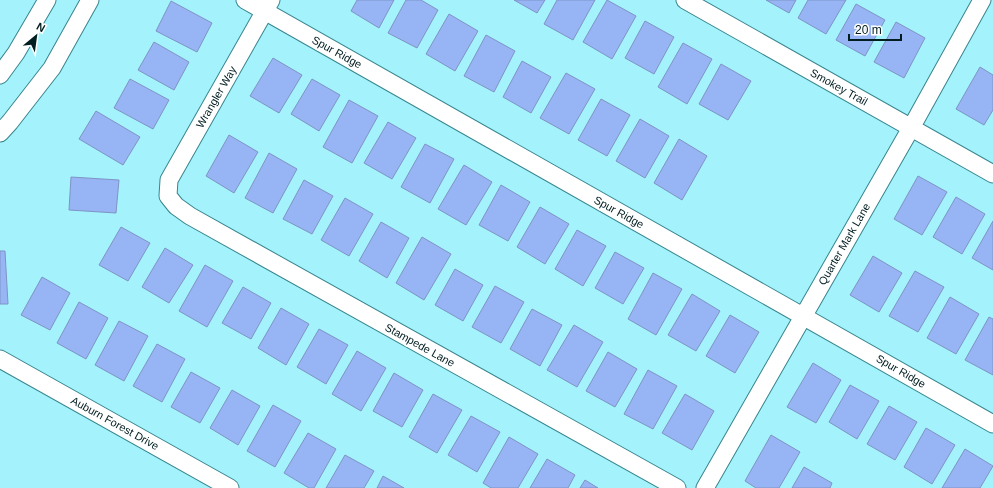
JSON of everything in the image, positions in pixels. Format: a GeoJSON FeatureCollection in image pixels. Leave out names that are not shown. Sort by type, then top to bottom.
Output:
{"type":"FeatureCollection","features":[{"type":"Feature","properties":{"kind":"street"},"geometry":{"type":"LineString","coordinates":[[0,75],[16,53],[47,0]]}},
{"type":"Feature","properties":{"kind":"street"},"geometry":{"type":"LineString","coordinates":[[0,133],[52,68],[90,0]]}},
{"type":"Feature","properties":{"kind":"street","name":"Spur Ridge"},"geometry":{"type":"LineString","coordinates":[[245,0],[268,6],[993,424]]}},
{"type":"Feature","properties":{"kind":"street","name":"Smokey Trail"},"geometry":{"type":"LineString","coordinates":[[685,0],[993,174]]}},
{"type":"Feature","properties":{"kind":"street","name":"Quarter Mark Lane"},"geometry":{"type":"LineString","coordinates":[[705,488],[911,128],[982,0]]}},
{"type":"Feature","properties":{"kind":"street","name":"Wrangler Way"},"geometry":{"type":"LineString","coordinates":[[168,196],[169,180],[176,166],[268,6]]}},
{"type":"Feature","properties":{"kind":"street","name":"Stampede Lane"},"geometry":{"type":"LineString","coordinates":[[168,196],[176,206],[190,216],[677,488]]}},
{"type":"Feature","properties":{"kind":"street","name":"Auburn Forest Drive"},"geometry":{"type":"LineString","coordinates":[[0,359],[230,488]]}},
{"type":"Feature","properties":{"kind":"building"},"geometry":{"type":"Polygon","coordinates":[[[357,0],[394,0],[379,28],[351,11],[357,0]]]}},
{"type":"Feature","properties":{"kind":"building"},"geometry":{"type":"Polygon","coordinates":[[[406,0],[421,0],[438,10],[417,48],[388,33],[406,0]]]}},
{"type":"Feature","properties":{"kind":"building"},"geometry":{"type":"Polygon","coordinates":[[[514,0],[545,0],[537,13],[514,0]]]}},
{"type":"Feature","properties":{"kind":"building"},"geometry":{"type":"Polygon","coordinates":[[[557,0],[595,0],[573,40],[544,24],[557,0]]]}},
{"type":"Feature","properties":{"kind":"building"},"geometry":{"type":"Polygon","coordinates":[[[607,0],[636,16],[612,59],[583,42],[607,0]]]}},
{"type":"Feature","properties":{"kind":"building"},"geometry":{"type":"Polygon","coordinates":[[[766,0],[796,0],[789,13],[766,0]]]}},
{"type":"Feature","properties":{"kind":"building"},"geometry":{"type":"Polygon","coordinates":[[[808,0],[846,0],[826,34],[798,18],[808,0]]]}},
{"type":"Feature","properties":{"kind":"building"},"geometry":{"type":"Polygon","coordinates":[[[171,1],[212,23],[197,52],[156,31],[171,1]]]}},
{"type":"Feature","properties":{"kind":"building"},"geometry":{"type":"Polygon","coordinates":[[[856,4],[885,20],[865,56],[836,40],[856,4]]]}},
{"type":"Feature","properties":{"kind":"building"},"geometry":{"type":"Polygon","coordinates":[[[449,14],[478,31],[455,71],[426,54],[449,14]]]}},
{"type":"Feature","properties":{"kind":"building"},"geometry":{"type":"Polygon","coordinates":[[[645,21],[674,37],[654,74],[625,58],[645,21]]]}},
{"type":"Feature","properties":{"kind":"building"},"geometry":{"type":"Polygon","coordinates":[[[896,22],[925,38],[904,78],[874,62],[896,22]]]}},
{"type":"Feature","properties":{"kind":"building"},"geometry":{"type":"Polygon","coordinates":[[[486,35],[515,51],[494,92],[464,76],[486,35]]]}},
{"type":"Feature","properties":{"kind":"building"},"geometry":{"type":"Polygon","coordinates":[[[154,42],[189,62],[174,90],[138,70],[154,42]]]}},
{"type":"Feature","properties":{"kind":"building"},"geometry":{"type":"Polygon","coordinates":[[[683,43],[712,59],[687,104],[658,87],[683,43]]]}},
{"type":"Feature","properties":{"kind":"building"},"geometry":{"type":"Polygon","coordinates":[[[273,58],[302,75],[279,113],[250,96],[273,58]]]}},
{"type":"Feature","properties":{"kind":"building"},"geometry":{"type":"Polygon","coordinates":[[[522,61],[551,77],[531,113],[503,97],[522,61]]]}},
{"type":"Feature","properties":{"kind":"building"},"geometry":{"type":"Polygon","coordinates":[[[721,64],[751,81],[728,120],[699,104],[721,64]]]}},
{"type":"Feature","properties":{"kind":"building"},"geometry":{"type":"Polygon","coordinates":[[[980,67],[993,75],[993,110],[984,125],[956,109],[980,67]]]}},
{"type":"Feature","properties":{"kind":"building"},"geometry":{"type":"Polygon","coordinates":[[[566,73],[595,89],[569,134],[540,118],[566,73]]]}},
{"type":"Feature","properties":{"kind":"building"},"geometry":{"type":"Polygon","coordinates":[[[130,79],[169,100],[153,129],[114,108],[130,79]]]}},
{"type":"Feature","properties":{"kind":"building"},"geometry":{"type":"Polygon","coordinates":[[[312,79],[340,95],[319,131],[291,114],[312,79]]]}},
{"type":"Feature","properties":{"kind":"building"},"geometry":{"type":"Polygon","coordinates":[[[601,99],[630,115],[607,156],[578,140],[601,99]]]}},
{"type":"Feature","properties":{"kind":"building"},"geometry":{"type":"Polygon","coordinates":[[[349,100],[378,116],[352,163],[323,147],[349,100]]]}},
{"type":"Feature","properties":{"kind":"building"},"geometry":{"type":"Polygon","coordinates":[[[96,111],[140,137],[123,165],[79,139],[96,111]]]}},
{"type":"Feature","properties":{"kind":"building"},"geometry":{"type":"Polygon","coordinates":[[[640,119],[669,136],[645,178],[616,161],[640,119]]]}},
{"type":"Feature","properties":{"kind":"building"},"geometry":{"type":"Polygon","coordinates":[[[388,122],[416,138],[392,179],[364,163],[388,122]]]}},
{"type":"Feature","properties":{"kind":"building"},"geometry":{"type":"Polygon","coordinates":[[[229,135],[258,152],[234,193],[206,176],[229,135]]]}},
{"type":"Feature","properties":{"kind":"building"},"geometry":{"type":"Polygon","coordinates":[[[679,139],[707,156],[682,200],[654,183],[679,139]]]}},
{"type":"Feature","properties":{"kind":"building"},"geometry":{"type":"Polygon","coordinates":[[[425,144],[454,159],[430,203],[401,187],[425,144]]]}},
{"type":"Feature","properties":{"kind":"building"},"geometry":{"type":"Polygon","coordinates":[[[269,153],[297,169],[273,213],[245,198],[269,153]]]}},
{"type":"Feature","properties":{"kind":"building"},"geometry":{"type":"Polygon","coordinates":[[[464,165],[492,182],[466,225],[438,209],[464,165]]]}},
{"type":"Feature","properties":{"kind":"building"},"geometry":{"type":"Polygon","coordinates":[[[918,176],[947,192],[922,235],[894,219],[918,176]]]}},
{"type":"Feature","properties":{"kind":"building"},"geometry":{"type":"Polygon","coordinates":[[[71,177],[119,180],[116,213],[69,210],[71,177]]]}},
{"type":"Feature","properties":{"kind":"building"},"geometry":{"type":"Polygon","coordinates":[[[304,180],[333,196],[312,234],[283,219],[304,180]]]}},
{"type":"Feature","properties":{"kind":"building"},"geometry":{"type":"Polygon","coordinates":[[[501,185],[530,202],[508,241],[479,225],[501,185]]]}},
{"type":"Feature","properties":{"kind":"building"},"geometry":{"type":"Polygon","coordinates":[[[956,197],[985,214],[962,254],[933,237],[956,197]]]}},
{"type":"Feature","properties":{"kind":"building"},"geometry":{"type":"Polygon","coordinates":[[[345,198],[373,214],[349,256],[321,240],[345,198]]]}},
{"type":"Feature","properties":{"kind":"building"},"geometry":{"type":"Polygon","coordinates":[[[540,207],[569,224],[545,264],[517,247],[540,207]]]}},
{"type":"Feature","properties":{"kind":"building"},"geometry":{"type":"Polygon","coordinates":[[[993,221],[993,270],[972,258],[993,221]]]}},
{"type":"Feature","properties":{"kind":"building"},"geometry":{"type":"Polygon","coordinates":[[[381,222],[409,238],[387,278],[359,261],[381,222]]]}},
{"type":"Feature","properties":{"kind":"building"},"geometry":{"type":"Polygon","coordinates":[[[121,227],[150,243],[128,281],[99,265],[121,227]]]}},
{"type":"Feature","properties":{"kind":"building"},"geometry":{"type":"Polygon","coordinates":[[[577,230],[606,246],[583,286],[555,269],[577,230]]]}},
{"type":"Feature","properties":{"kind":"building"},"geometry":{"type":"Polygon","coordinates":[[[422,237],[451,254],[424,300],[396,283],[422,237]]]}},
{"type":"Feature","properties":{"kind":"building"},"geometry":{"type":"Polygon","coordinates":[[[165,248],[193,265],[169,303],[142,287],[165,248]]]}},
{"type":"Feature","properties":{"kind":"building"},"geometry":{"type":"Polygon","coordinates":[[[0,251],[5,251],[8,304],[0,304],[0,251]]]}},
{"type":"Feature","properties":{"kind":"building"},"geometry":{"type":"Polygon","coordinates":[[[615,252],[644,268],[623,304],[595,288],[615,252]]]}},
{"type":"Feature","properties":{"kind":"building"},"geometry":{"type":"Polygon","coordinates":[[[873,256],[902,273],[879,312],[850,295],[873,256]]]}},
{"type":"Feature","properties":{"kind":"building"},"geometry":{"type":"Polygon","coordinates":[[[205,265],[233,281],[207,327],[179,311],[205,265]]]}},
{"type":"Feature","properties":{"kind":"building"},"geometry":{"type":"Polygon","coordinates":[[[455,269],[483,285],[463,321],[435,305],[455,269]]]}},
{"type":"Feature","properties":{"kind":"building"},"geometry":{"type":"Polygon","coordinates":[[[915,271],[944,287],[918,332],[889,316],[915,271]]]}},
{"type":"Feature","properties":{"kind":"building"},"geometry":{"type":"Polygon","coordinates":[[[653,273],[682,289],[656,335],[628,319],[653,273]]]}},
{"type":"Feature","properties":{"kind":"building"},"geometry":{"type":"Polygon","coordinates":[[[42,277],[70,293],[50,330],[21,315],[42,277]]]}},
{"type":"Feature","properties":{"kind":"building"},"geometry":{"type":"Polygon","coordinates":[[[495,286],[524,302],[501,343],[472,327],[495,286]]]}},
{"type":"Feature","properties":{"kind":"building"},"geometry":{"type":"Polygon","coordinates":[[[243,287],[271,303],[251,339],[222,323],[243,287]]]}},
{"type":"Feature","properties":{"kind":"building"},"geometry":{"type":"Polygon","coordinates":[[[692,294],[720,311],[696,351],[668,335],[692,294]]]}},
{"type":"Feature","properties":{"kind":"building"},"geometry":{"type":"Polygon","coordinates":[[[950,297],[979,314],[956,354],[927,338],[950,297]]]}},
{"type":"Feature","properties":{"kind":"building"},"geometry":{"type":"Polygon","coordinates":[[[79,302],[108,318],[86,359],[57,343],[79,302]]]}},
{"type":"Feature","properties":{"kind":"building"},"geometry":{"type":"Polygon","coordinates":[[[281,308],[309,324],[286,365],[258,348],[281,308]]]}},
{"type":"Feature","properties":{"kind":"building"},"geometry":{"type":"Polygon","coordinates":[[[532,309],[562,325],[540,366],[510,349],[532,309]]]}},
{"type":"Feature","properties":{"kind":"building"},"geometry":{"type":"Polygon","coordinates":[[[730,315],[759,332],[735,373],[706,356],[730,315]]]}},
{"type":"Feature","properties":{"kind":"building"},"geometry":{"type":"Polygon","coordinates":[[[989,317],[993,319],[993,375],[965,360],[989,317]]]}},
{"type":"Feature","properties":{"kind":"building"},"geometry":{"type":"Polygon","coordinates":[[[119,321],[148,336],[124,381],[95,365],[119,321]]]}},
{"type":"Feature","properties":{"kind":"building"},"geometry":{"type":"Polygon","coordinates":[[[574,325],[603,342],[577,387],[547,370],[574,325]]]}},
{"type":"Feature","properties":{"kind":"building"},"geometry":{"type":"Polygon","coordinates":[[[319,329],[348,345],[326,384],[297,367],[319,329]]]}},
{"type":"Feature","properties":{"kind":"building"},"geometry":{"type":"Polygon","coordinates":[[[157,344],[185,359],[162,402],[133,386],[157,344]]]}},
{"type":"Feature","properties":{"kind":"building"},"geometry":{"type":"Polygon","coordinates":[[[357,351],[386,368],[361,411],[332,394],[357,351]]]}},
{"type":"Feature","properties":{"kind":"building"},"geometry":{"type":"Polygon","coordinates":[[[608,352],[637,369],[615,407],[586,391],[608,352]]]}},
{"type":"Feature","properties":{"kind":"building"},"geometry":{"type":"Polygon","coordinates":[[[813,363],[841,380],[816,423],[787,407],[813,363]]]}},
{"type":"Feature","properties":{"kind":"building"},"geometry":{"type":"Polygon","coordinates":[[[648,370],[677,386],[653,429],[624,414],[648,370]]]}},
{"type":"Feature","properties":{"kind":"building"},"geometry":{"type":"Polygon","coordinates":[[[191,372],[220,388],[200,423],[171,407],[191,372]]]}},
{"type":"Feature","properties":{"kind":"building"},"geometry":{"type":"Polygon","coordinates":[[[394,373],[423,390],[402,427],[373,411],[394,373]]]}},
{"type":"Feature","properties":{"kind":"building"},"geometry":{"type":"Polygon","coordinates":[[[850,385],[879,401],[857,439],[829,422],[850,385]]]}},
{"type":"Feature","properties":{"kind":"building"},"geometry":{"type":"Polygon","coordinates":[[[232,390],[260,406],[238,445],[210,428],[232,390]]]}},
{"type":"Feature","properties":{"kind":"building"},"geometry":{"type":"Polygon","coordinates":[[[433,394],[462,410],[437,453],[409,437],[433,394]]]}},
{"type":"Feature","properties":{"kind":"building"},"geometry":{"type":"Polygon","coordinates":[[[685,394],[714,411],[692,450],[662,433],[685,394]]]}},
{"type":"Feature","properties":{"kind":"building"},"geometry":{"type":"Polygon","coordinates":[[[273,405],[301,421],[275,467],[247,451],[273,405]]]}},
{"type":"Feature","properties":{"kind":"building"},"geometry":{"type":"Polygon","coordinates":[[[889,406],[917,422],[895,460],[867,444],[889,406]]]}},
{"type":"Feature","properties":{"kind":"building"},"geometry":{"type":"Polygon","coordinates":[[[471,416],[500,432],[477,472],[448,455],[471,416]]]}},
{"type":"Feature","properties":{"kind":"building"},"geometry":{"type":"Polygon","coordinates":[[[926,428],[955,445],[932,484],[904,467],[926,428]]]}},
{"type":"Feature","properties":{"kind":"building"},"geometry":{"type":"Polygon","coordinates":[[[308,433],[336,449],[314,488],[309,488],[284,473],[308,433]]]}},
{"type":"Feature","properties":{"kind":"building"},"geometry":{"type":"Polygon","coordinates":[[[771,435],[800,452],[779,488],[756,488],[745,481],[771,435]]]}},
{"type":"Feature","properties":{"kind":"building"},"geometry":{"type":"Polygon","coordinates":[[[509,437],[538,454],[518,488],[491,488],[483,483],[509,437]]]}},
{"type":"Feature","properties":{"kind":"building"},"geometry":{"type":"Polygon","coordinates":[[[965,449],[993,466],[980,488],[942,488],[965,449]]]}},
{"type":"Feature","properties":{"kind":"building"},"geometry":{"type":"Polygon","coordinates":[[[345,455],[374,471],[364,488],[326,488],[345,455]]]}},
{"type":"Feature","properties":{"kind":"building"},"geometry":{"type":"Polygon","coordinates":[[[547,459],[575,475],[568,488],[530,488],[547,459]]]}},
{"type":"Feature","properties":{"kind":"building"},"geometry":{"type":"Polygon","coordinates":[[[804,467],[832,483],[830,488],[792,488],[804,467]]]}},
{"type":"Feature","properties":{"kind":"building"},"geometry":{"type":"Polygon","coordinates":[[[383,476],[404,488],[377,488],[383,476]]]}},
{"type":"Feature","properties":{"kind":"building"},"geometry":{"type":"Polygon","coordinates":[[[585,480],[598,488],[580,488],[585,480]]]}}]}
